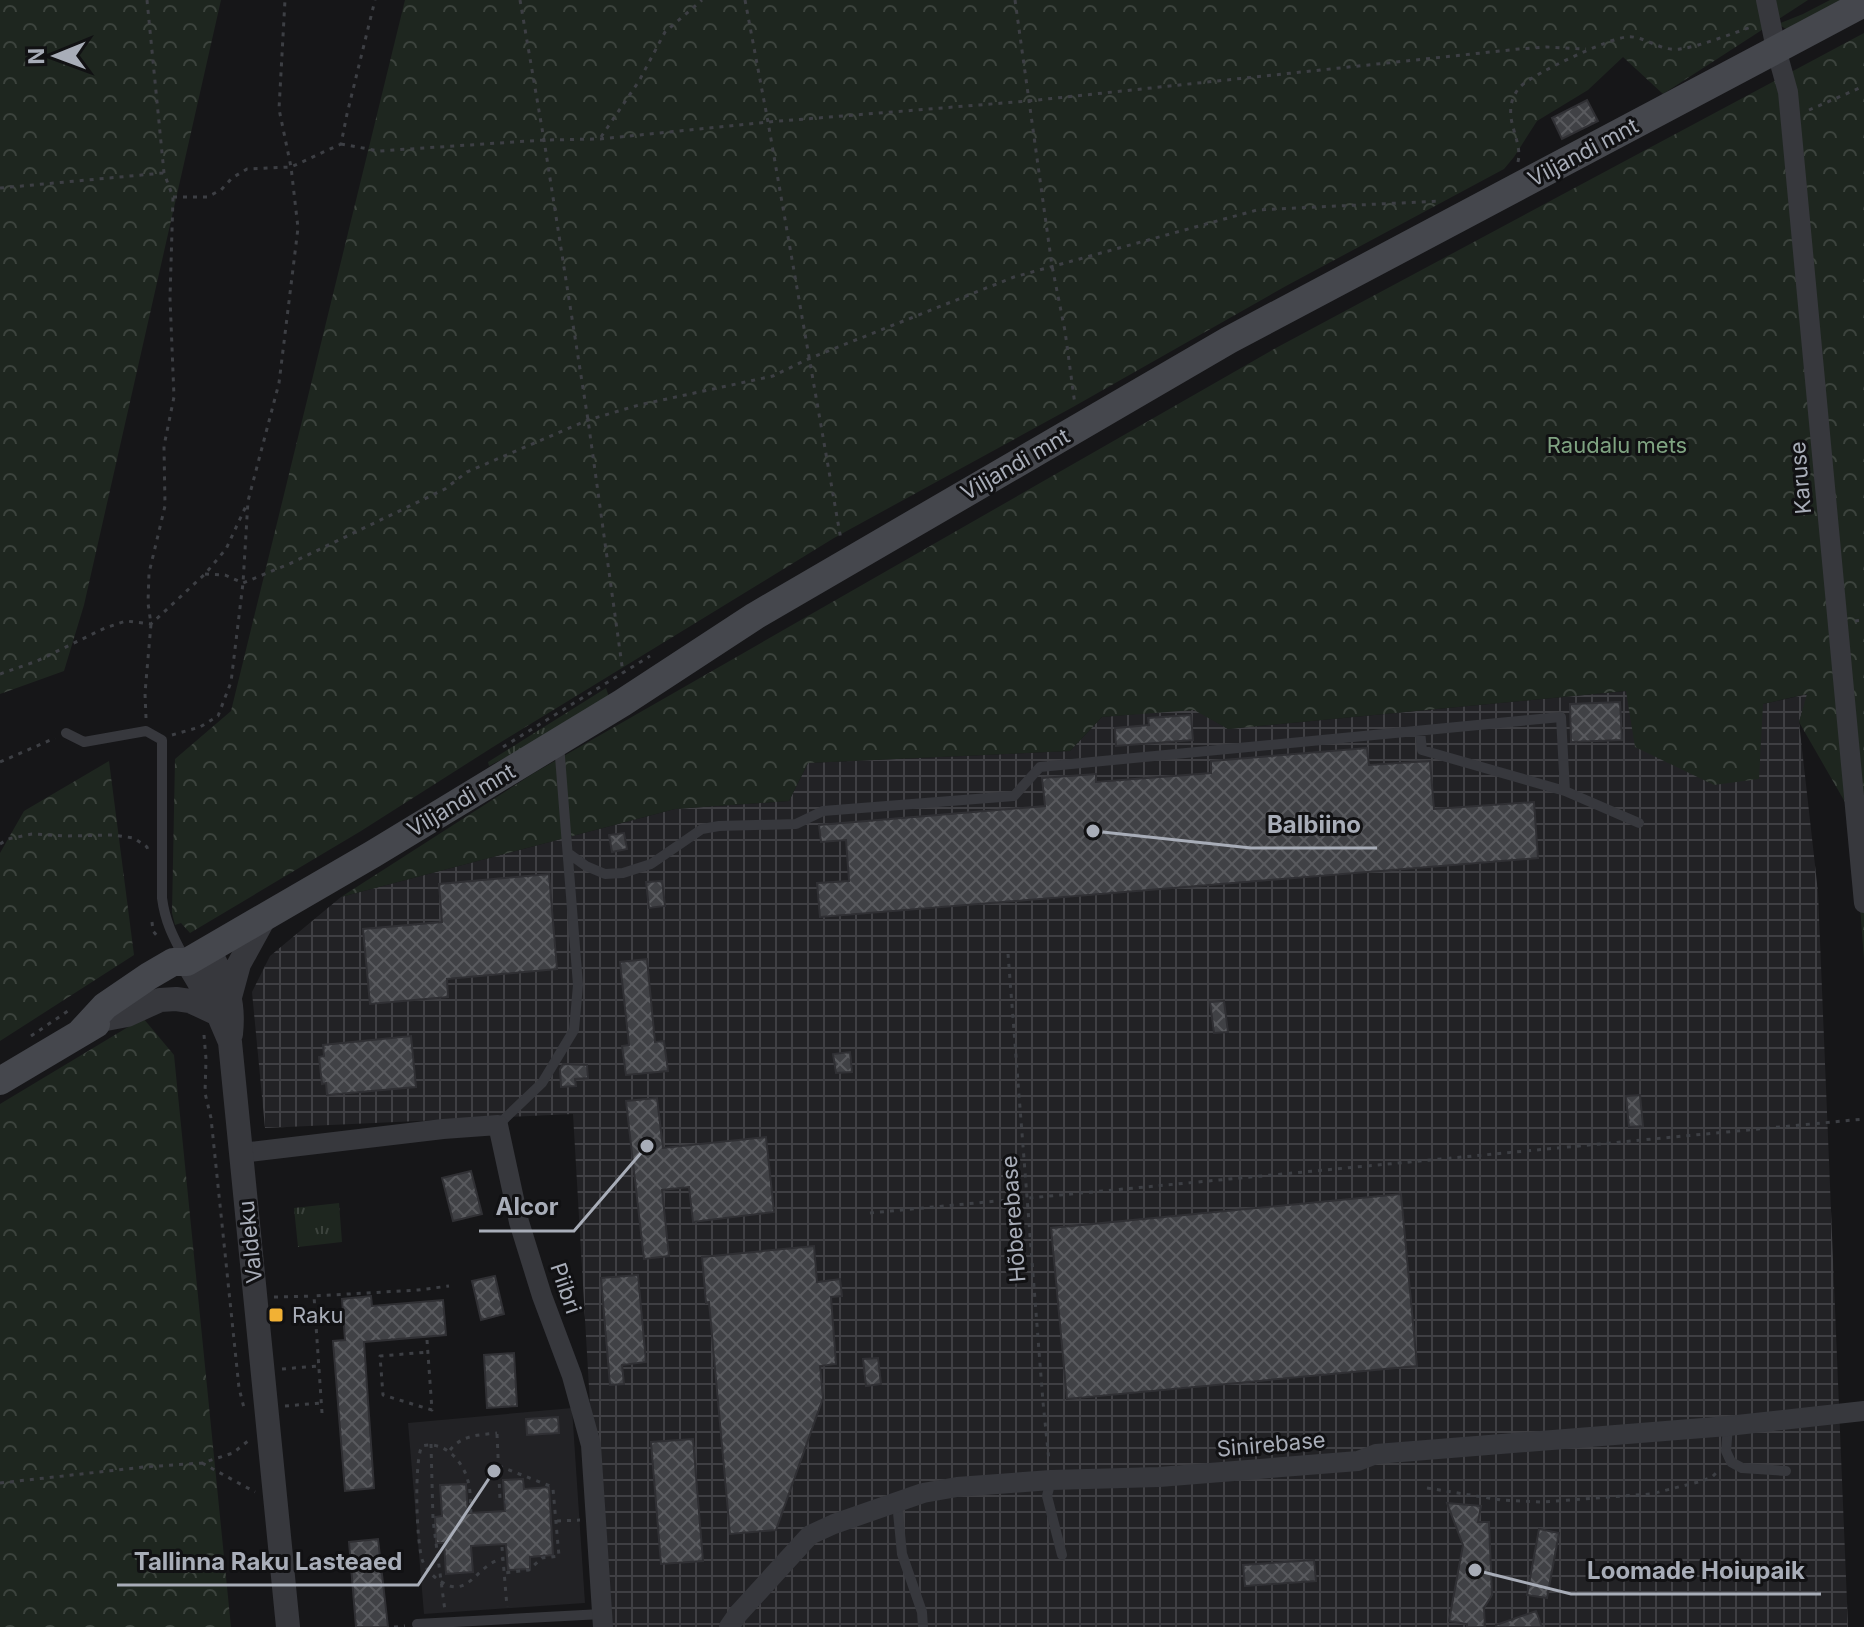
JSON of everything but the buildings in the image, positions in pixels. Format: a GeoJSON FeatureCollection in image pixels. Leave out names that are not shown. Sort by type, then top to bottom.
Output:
{"type":"FeatureCollection","features":[{"type":"Feature","properties":{"kind":"main road","name":"Viljandi mnt"},"geometry":{"type":"LineString","coordinates":[[0,1081],[181,975],[198,956],[622,703],[755,616],[1229,340],[1864,3]]}},
{"type":"Feature","properties":{"kind":"main road","name":"Viljandi mnt"},"geometry":{"type":"LineString","coordinates":[[81,1032],[105,1006],[149,976],[173,962],[198,956]]}},
{"type":"Feature","properties":{"kind":"street","name":"Karuse"},"geometry":{"type":"LineString","coordinates":[[1766,0],[1788,92],[1791,118],[1864,903]]}},
{"type":"Feature","properties":{"kind":"street"},"geometry":{"type":"LineString","coordinates":[[224,1006],[239,964],[266,915]]}},
{"type":"Feature","properties":{"kind":"street"},"geometry":{"type":"LineString","coordinates":[[198,956],[224,1006]]}},
{"type":"Feature","properties":{"kind":"street"},"geometry":{"type":"LineString","coordinates":[[106,1019],[127,1015],[160,1000],[176,999],[224,1006]]}},
{"type":"Feature","properties":{"kind":"street","name":"Valdeku"},"geometry":{"type":"LineString","coordinates":[[224,1006],[233,1014],[230,1042],[288,1627]]}},
{"type":"Feature","properties":{"kind":"street"},"geometry":{"type":"LineString","coordinates":[[241,1153],[498,1125]]}},
{"type":"Feature","properties":{"kind":"street","name":"Piibri"},"geometry":{"type":"LineString","coordinates":[[498,1125],[519,1221],[542,1296],[572,1376],[591,1445],[602,1621]]}},
{"type":"Feature","properties":{"kind":"street","name":"Sinirebase"},"geometry":{"type":"LineString","coordinates":[[729,1627],[810,1535],[923,1493],[957,1487],[1051,1480],[1159,1477],[1378,1461],[1864,1411]]}},
{"type":"Feature","properties":{"kind":"lane"},"geometry":{"type":"LineString","coordinates":[[568,853],[586,866],[605,874],[623,873],[651,864],[702,829],[796,824],[823,811],[1014,796],[1040,767],[1561,717],[1565,791]]}},
{"type":"Feature","properties":{"kind":"lane"},"geometry":{"type":"LineString","coordinates":[[66,733],[84,742],[146,731],[162,740],[162,898],[165,918],[171,934],[198,956]]}},
{"type":"Feature","properties":{"kind":"lane"},"geometry":{"type":"LineString","coordinates":[[1420,731],[1422,750],[1565,791],[1639,823]]}},
{"type":"Feature","properties":{"kind":"lane"},"geometry":{"type":"LineString","coordinates":[[498,1125],[542,1083],[574,1030],[578,985],[559,740]]}},
{"type":"Feature","properties":{"kind":"lane"},"geometry":{"type":"LineString","coordinates":[[1728,1426],[1726,1451],[1731,1462],[1742,1468],[1786,1471]]}},
{"type":"Feature","properties":{"kind":"lane"},"geometry":{"type":"LineString","coordinates":[[1051,1480],[1047,1496],[1062,1555]]}},
{"type":"Feature","properties":{"kind":"lane"},"geometry":{"type":"LineString","coordinates":[[897,1502],[902,1554],[922,1612],[923,1627]]}},
{"type":"Feature","properties":{"kind":"lane"},"geometry":{"type":"LineString","coordinates":[[417,1624],[508,1619],[602,1621]]}},
{"type":"Feature","properties":{"kind":"path"},"geometry":{"type":"LineString","coordinates":[[146,731],[145,693],[151,624],[149,573],[165,506],[164,446],[174,397],[170,298],[173,197],[164,173],[147,0]]}},
{"type":"Feature","properties":{"kind":"path"},"geometry":{"type":"LineString","coordinates":[[0,674],[126,621],[151,624],[205,574],[226,549],[248,501],[279,383],[298,228],[291,167],[279,109],[285,0]]}},
{"type":"Feature","properties":{"kind":"path"},"geometry":{"type":"LineString","coordinates":[[341,144],[375,0]]}},
{"type":"Feature","properties":{"kind":"path"},"geometry":{"type":"LineString","coordinates":[[520,0],[588,420],[623,673]]}},
{"type":"Feature","properties":{"kind":"path"},"geometry":{"type":"LineString","coordinates":[[600,139],[639,81],[665,32],[702,0]]}},
{"type":"Feature","properties":{"kind":"path"},"geometry":{"type":"LineString","coordinates":[[745,0],[841,540]]}},
{"type":"Feature","properties":{"kind":"path"},"geometry":{"type":"LineString","coordinates":[[1015,0],[1075,409]]}},
{"type":"Feature","properties":{"kind":"path"},"geometry":{"type":"LineString","coordinates":[[173,197],[207,197],[247,169],[291,167],[341,144],[379,151],[600,139],[1028,101],[1519,49],[1590,49]]}},
{"type":"Feature","properties":{"kind":"path"},"geometry":{"type":"LineString","coordinates":[[1791,118],[1864,86]]}},
{"type":"Feature","properties":{"kind":"path"},"geometry":{"type":"LineString","coordinates":[[0,188],[164,173]]}},
{"type":"Feature","properties":{"kind":"path"},"geometry":{"type":"LineString","coordinates":[[205,574],[225,575],[243,583],[445,489],[467,472],[588,420],[639,405],[773,376],[808,359],[1014,277],[1257,210],[1452,200]]}},
{"type":"Feature","properties":{"kind":"path"},"geometry":{"type":"LineString","coordinates":[[162,740],[176,732],[200,727],[218,716],[231,682],[243,583],[248,501]]}},
{"type":"Feature","properties":{"kind":"path"},"geometry":{"type":"LineString","coordinates":[[0,762],[66,733]]}},
{"type":"Feature","properties":{"kind":"path"},"geometry":{"type":"LineString","coordinates":[[0,844],[32,834],[113,835],[134,838],[147,847],[151,861]]}},
{"type":"Feature","properties":{"kind":"path"},"geometry":{"type":"LineString","coordinates":[[152,920],[153,931],[160,940]]}},
{"type":"Feature","properties":{"kind":"path","name":"Hõberebase"},"geometry":{"type":"LineString","coordinates":[[1008,954],[1051,1480]]}},
{"type":"Feature","properties":{"kind":"path"},"geometry":{"type":"LineString","coordinates":[[203,1034],[205,1093],[211,1118],[239,1388],[246,1417]]}},
{"type":"Feature","properties":{"kind":"path"},"geometry":{"type":"LineString","coordinates":[[870,1213],[1864,1119]]}},
{"type":"Feature","properties":{"kind":"path"},"geometry":{"type":"LineString","coordinates":[[274,1297],[449,1286]]}},
{"type":"Feature","properties":{"kind":"path"},"geometry":{"type":"LineString","coordinates":[[314,1296],[322,1413]]}},
{"type":"Feature","properties":{"kind":"path"},"geometry":{"type":"LineString","coordinates":[[427,1340],[429,1352],[432,1410],[383,1395],[380,1356],[429,1352]]}},
{"type":"Feature","properties":{"kind":"path"},"geometry":{"type":"LineString","coordinates":[[278,1369],[318,1366]]}},
{"type":"Feature","properties":{"kind":"path"},"geometry":{"type":"LineString","coordinates":[[281,1406],[321,1403]]}},
{"type":"Feature","properties":{"kind":"path"},"geometry":{"type":"LineString","coordinates":[[449,1451],[457,1441],[474,1435],[497,1434],[500,1499],[506,1501],[507,1511]]}},
{"type":"Feature","properties":{"kind":"path"},"geometry":{"type":"LineString","coordinates":[[0,1483],[202,1463],[233,1453],[248,1441]]}},
{"type":"Feature","properties":{"kind":"path"},"geometry":{"type":"LineString","coordinates":[[431,1444],[433,1520],[446,1623]]}},
{"type":"Feature","properties":{"kind":"path"},"geometry":{"type":"LineString","coordinates":[[471,1513],[468,1481],[449,1451],[431,1444],[422,1446],[419,1451],[417,1508],[422,1561],[429,1572],[449,1586],[460,1587],[489,1563],[503,1559]]}},
{"type":"Feature","properties":{"kind":"path"},"geometry":{"type":"LineString","coordinates":[[1427,1488],[1501,1500],[1542,1502],[1651,1494],[1712,1477],[1728,1456]]}},
{"type":"Feature","properties":{"kind":"path"},"geometry":{"type":"LineString","coordinates":[[202,1463],[260,1495]]}},
{"type":"Feature","properties":{"kind":"path"},"geometry":{"type":"LineString","coordinates":[[499,1466],[553,1489],[559,1556],[542,1558],[529,1570],[504,1573]]}},
{"type":"Feature","properties":{"kind":"path"},"geometry":{"type":"LineString","coordinates":[[502,1547],[508,1619]]}},
{"type":"Feature","properties":{"kind":"shaded area"},"geometry":{"type":"Polygon","coordinates":[[[1627,691],[1763,704],[1808,694],[1799,722],[1818,892],[1848,1627],[603,1627],[573,1114],[265,1128],[252,992],[270,956],[341,897],[675,809],[789,801],[808,763],[1070,751],[1102,717],[1194,709],[1228,729],[1627,691]]]}},
{"type":"Feature","properties":{"kind":"shaded area"},"geometry":{"type":"Polygon","coordinates":[[[572,1408],[585,1603],[424,1614],[408,1423],[572,1408]]]}},
{"type":"Feature","properties":{"kind":"green space"},"geometry":{"type":"Polygon","coordinates":[[[0,0],[221,0],[84,605],[64,671],[0,694],[0,0]]]}},
{"type":"Feature","properties":{"kind":"green space"},"geometry":{"type":"Polygon","coordinates":[[[405,0],[1808,0],[1663,94],[1623,57],[1588,90],[1537,121],[1504,169],[1286,286],[834,538],[361,831],[190,933],[181,923],[175,925],[172,913],[175,759],[231,711],[405,0]]]}},
{"type":"Feature","properties":{"kind":"green space"},"geometry":{"type":"Polygon","coordinates":[[[1830,0],[1850,0],[1789,31],[1778,24],[1803,14],[1830,0]]]}},
{"type":"Feature","properties":{"kind":"green space","name":"Raudalu mets"},"geometry":{"type":"Polygon","coordinates":[[[1864,33],[1864,959],[1853,816],[1799,722],[1807,694],[1763,704],[1759,779],[1714,785],[1635,747],[1626,691],[1228,729],[1194,710],[1102,717],[1070,751],[808,763],[789,801],[675,809],[341,897],[534,773],[1274,349],[1864,33]]]}},
{"type":"Feature","properties":{"kind":"green space"},"geometry":{"type":"Polygon","coordinates":[[[606,688],[609,697],[489,766],[488,762],[606,688]]]}},
{"type":"Feature","properties":{"kind":"green space"},"geometry":{"type":"Polygon","coordinates":[[[109,761],[134,955],[0,1041],[0,853],[24,811],[109,761]]]}},
{"type":"Feature","properties":{"kind":"green space"},"geometry":{"type":"Polygon","coordinates":[[[143,1018],[174,1055],[231,1627],[0,1627],[0,1104],[143,1018]]]}},
{"type":"Feature","properties":{"kind":"green space"},"geometry":{"type":"Polygon","coordinates":[[[339,1203],[342,1242],[298,1247],[294,1208],[339,1203]]]}},
{"type":"Feature","properties":{"kind":"place","name":"Balbiino"},"geometry":{"type":"Point","coordinates":[1093,831]}},
{"type":"Feature","properties":{"kind":"place","name":"Alcor"},"geometry":{"type":"Point","coordinates":[647,1146]}},
{"type":"Feature","properties":{"kind":"place","name":"Raku"},"geometry":{"type":"Point","coordinates":[276,1315]}},
{"type":"Feature","properties":{"kind":"place","name":"Tallinna Raku Lasteaed"},"geometry":{"type":"Point","coordinates":[494,1471]}},
{"type":"Feature","properties":{"kind":"place","name":"Loomade Hoiupaik"},"geometry":{"type":"Point","coordinates":[1475,1570]}}]}
